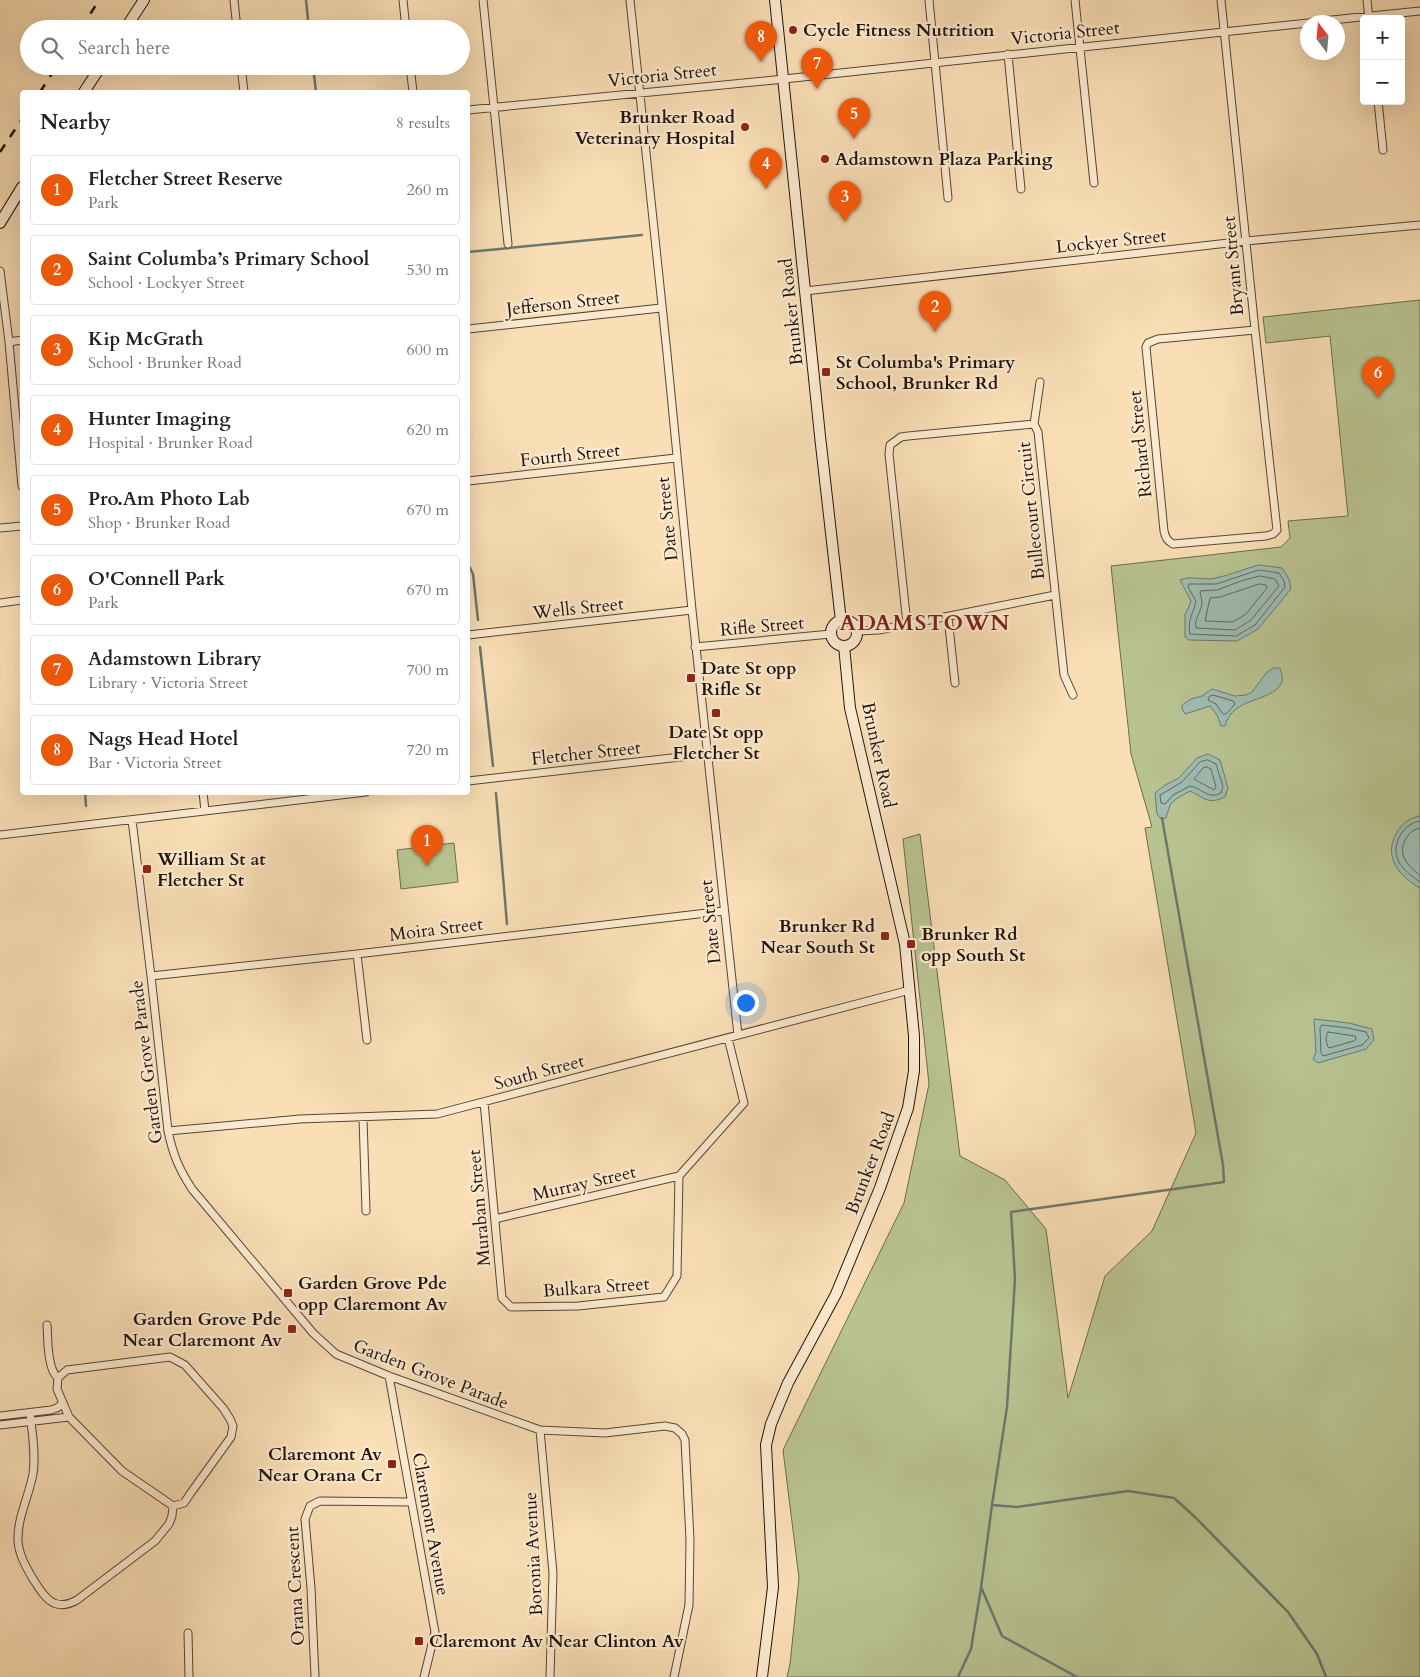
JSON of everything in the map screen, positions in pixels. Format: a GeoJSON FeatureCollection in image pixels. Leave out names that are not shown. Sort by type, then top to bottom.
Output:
{"type":"FeatureCollection","features":[{"type":"Feature","properties":{"kind":"main road"},"geometry":{"type":"LineString","coordinates":[[131,20],[144,0]]}},
{"type":"Feature","properties":{"kind":"main road","name":"Brunker Road"},"geometry":{"type":"LineString","coordinates":[[775,0],[841,621]]}},
{"type":"Feature","properties":{"kind":"main road"},"geometry":{"type":"LineString","coordinates":[[85,90],[95,75]]}},
{"type":"Feature","properties":{"kind":"main road"},"geometry":{"type":"LineString","coordinates":[[0,224],[20,190]]}},
{"type":"Feature","properties":{"kind":"main road"},"geometry":{"type":"LineString","coordinates":[[841,621],[851,622],[857,631],[854,641],[844,646],[836,642],[832,634],[834,626],[841,621]]}},
{"type":"Feature","properties":{"kind":"main road","name":"Brunker Road"},"geometry":{"type":"LineString","coordinates":[[762,1677],[773,1587],[766,1445],[771,1424],[788,1384],[836,1294],[880,1188],[908,1108],[914,1071],[914,1036],[905,944],[850,708],[844,646]]}},
{"type":"Feature","properties":{"kind":"street"},"geometry":{"type":"LineString","coordinates":[[234,0],[236,20]]}},
{"type":"Feature","properties":{"kind":"street"},"geometry":{"type":"LineString","coordinates":[[403,0],[405,20]]}},
{"type":"Feature","properties":{"kind":"street"},"geometry":{"type":"LineString","coordinates":[[483,0],[508,244]]}},
{"type":"Feature","properties":{"kind":"street","name":"Date Street"},"geometry":{"type":"LineString","coordinates":[[630,0],[695,647],[738,1035]]}},
{"type":"Feature","properties":{"kind":"street"},"geometry":{"type":"LineString","coordinates":[[929,0],[948,198]]}},
{"type":"Feature","properties":{"kind":"street"},"geometry":{"type":"LineString","coordinates":[[1075,0],[1094,183]]}},
{"type":"Feature","properties":{"kind":"street","name":"Bryant Street"},"geometry":{"type":"LineString","coordinates":[[1169,542],[1177,544],[1266,536],[1274,534],[1277,530],[1221,0]]}},
{"type":"Feature","properties":{"kind":"street"},"geometry":{"type":"LineString","coordinates":[[1367,0],[1369,15]]}},
{"type":"Feature","properties":{"kind":"street"},"geometry":{"type":"LineString","coordinates":[[1391,15],[1420,11]]}},
{"type":"Feature","properties":{"kind":"street"},"geometry":{"type":"LineString","coordinates":[[1345,20],[1360,19]]}},
{"type":"Feature","properties":{"kind":"street","name":"Victoria Street"},"geometry":{"type":"LineString","coordinates":[[470,110],[1300,24]]}},
{"type":"Feature","properties":{"kind":"street"},"geometry":{"type":"LineString","coordinates":[[1008,54],[1021,189]]}},
{"type":"Feature","properties":{"kind":"street"},"geometry":{"type":"LineString","coordinates":[[242,75],[244,90]]}},
{"type":"Feature","properties":{"kind":"street"},"geometry":{"type":"LineString","coordinates":[[411,75],[413,90]]}},
{"type":"Feature","properties":{"kind":"street"},"geometry":{"type":"LineString","coordinates":[[1378,105],[1383,150]]}},
{"type":"Feature","properties":{"kind":"street","name":"Lockyer Street"},"geometry":{"type":"LineString","coordinates":[[805,291],[1246,241],[1420,225]]}},
{"type":"Feature","properties":{"kind":"street"},"geometry":{"type":"LineString","coordinates":[[0,271],[9,342],[20,464]]}},
{"type":"Feature","properties":{"kind":"street","name":"Jefferson Street"},"geometry":{"type":"LineString","coordinates":[[470,329],[661,308]]}},
{"type":"Feature","properties":{"kind":"street","name":"Richard Street"},"geometry":{"type":"LineString","coordinates":[[1169,542],[1164,531],[1146,347],[1148,343],[1158,339],[1255,330]]}},
{"type":"Feature","properties":{"kind":"street"},"geometry":{"type":"LineString","coordinates":[[9,342],[20,340]]}},
{"type":"Feature","properties":{"kind":"street","name":"Bullecourt Circuit"},"geometry":{"type":"LineString","coordinates":[[857,631],[879,630],[1054,596],[1038,432],[1034,424],[1040,382]]}},
{"type":"Feature","properties":{"kind":"street","name":"Bullecourt Circuit"},"geometry":{"type":"LineString","coordinates":[[907,624],[889,454],[890,445],[901,437],[1034,424]]}},
{"type":"Feature","properties":{"kind":"street","name":"Fourth Street"},"geometry":{"type":"LineString","coordinates":[[470,481],[676,458]]}},
{"type":"Feature","properties":{"kind":"street"},"geometry":{"type":"LineString","coordinates":[[0,528],[20,526]]}},
{"type":"Feature","properties":{"kind":"street"},"geometry":{"type":"LineString","coordinates":[[1054,596],[1064,675],[1073,695]]}},
{"type":"Feature","properties":{"kind":"street"},"geometry":{"type":"LineString","coordinates":[[0,603],[20,600]]}},
{"type":"Feature","properties":{"kind":"street","name":"Wells Street"},"geometry":{"type":"LineString","coordinates":[[470,635],[692,610]]}},
{"type":"Feature","properties":{"kind":"street"},"geometry":{"type":"LineString","coordinates":[[948,616],[956,683]]}},
{"type":"Feature","properties":{"kind":"street","name":"Rifle Street"},"geometry":{"type":"LineString","coordinates":[[695,647],[832,634]]}},
{"type":"Feature","properties":{"kind":"street","name":"Fletcher Street"},"geometry":{"type":"LineString","coordinates":[[470,781],[707,754]]}},
{"type":"Feature","properties":{"kind":"street"},"geometry":{"type":"LineString","coordinates":[[203,795],[205,811]]}},
{"type":"Feature","properties":{"kind":"street"},"geometry":{"type":"LineString","coordinates":[[0,835],[205,811],[314,795]]}},
{"type":"Feature","properties":{"kind":"street","name":"Garden Grove Parade"},"geometry":{"type":"LineString","coordinates":[[132,820],[168,1132],[180,1170],[192,1189],[313,1334],[336,1354],[389,1376],[540,1430],[605,1433],[665,1426],[675,1428],[682,1434],[685,1440],[690,1540],[689,1605],[674,1677]]}},
{"type":"Feature","properties":{"kind":"street","name":"Moira Street"},"geometry":{"type":"LineString","coordinates":[[151,976],[724,911]]}},
{"type":"Feature","properties":{"kind":"street"},"geometry":{"type":"LineString","coordinates":[[357,954],[367,1040]]}},
{"type":"Feature","properties":{"kind":"street","name":"South Street"},"geometry":{"type":"LineString","coordinates":[[168,1132],[300,1119],[437,1114],[910,990]]}},
{"type":"Feature","properties":{"kind":"street"},"geometry":{"type":"LineString","coordinates":[[679,1176],[744,1103],[728,1038]]}},
{"type":"Feature","properties":{"kind":"street","name":"Muraban Street"},"geometry":{"type":"LineString","coordinates":[[484,1102],[502,1298],[511,1308]]}},
{"type":"Feature","properties":{"kind":"street"},"geometry":{"type":"LineString","coordinates":[[363,1118],[366,1211]]}},
{"type":"Feature","properties":{"kind":"street","name":"Murray Street"},"geometry":{"type":"LineString","coordinates":[[495,1218],[679,1176]]}},
{"type":"Feature","properties":{"kind":"street","name":"Bulkara Street"},"geometry":{"type":"LineString","coordinates":[[511,1308],[578,1306],[664,1297],[676,1276],[679,1176]]}},
{"type":"Feature","properties":{"kind":"street"},"geometry":{"type":"LineString","coordinates":[[47,1324],[52,1367],[58,1378]]}},
{"type":"Feature","properties":{"kind":"street"},"geometry":{"type":"LineString","coordinates":[[170,1357],[185,1365],[222,1408],[233,1426],[231,1437],[184,1503],[173,1506],[122,1471],[69,1417],[57,1388],[58,1378],[67,1370],[170,1357]]}},
{"type":"Feature","properties":{"kind":"street","name":"Claremont Avenue"},"geometry":{"type":"LineString","coordinates":[[389,1376],[435,1632],[424,1677]]}},
{"type":"Feature","properties":{"kind":"street"},"geometry":{"type":"LineString","coordinates":[[0,1416],[51,1410],[57,1408],[63,1402]]}},
{"type":"Feature","properties":{"kind":"street"},"geometry":{"type":"LineString","coordinates":[[30,1413],[34,1472],[19,1528],[18,1541],[20,1555],[25,1565],[45,1597],[50,1601],[65,1605],[72,1604],[155,1540],[169,1524],[173,1506]]}},
{"type":"Feature","properties":{"kind":"street"},"geometry":{"type":"LineString","coordinates":[[0,1425],[69,1417]]}},
{"type":"Feature","properties":{"kind":"street","name":"Boronia Avenue"},"geometry":{"type":"LineString","coordinates":[[540,1430],[553,1573],[550,1677]]}},
{"type":"Feature","properties":{"kind":"street","name":"Orana Crescent"},"geometry":{"type":"LineString","coordinates":[[315,1677],[311,1588],[305,1519],[310,1506],[320,1501],[411,1502]]}},
{"type":"Feature","properties":{"kind":"street"},"geometry":{"type":"LineString","coordinates":[[188,1633],[189,1677]]}},
{"type":"Feature","properties":{"kind":"green space"},"geometry":{"type":"Polygon","coordinates":[[[1420,300],[1420,1677],[787,1677],[799,1578],[783,1450],[904,1203],[929,1084],[903,839],[920,834],[960,1156],[1005,1180],[1046,1229],[1068,1398],[1105,1276],[1152,1231],[1196,1133],[1145,828],[1152,827],[1131,754],[1111,566],[1281,547],[1290,538],[1288,521],[1348,516],[1330,336],[1266,343],[1263,317],[1420,300]]]}},
{"type":"Feature","properties":{"kind":"green space"},"geometry":{"type":"Polygon","coordinates":[[[454,843],[458,882],[401,889],[397,850],[454,843]]]}},
{"type":"Feature","properties":{"kind":"water"},"geometry":{"type":"Polygon","coordinates":[[[1259,565],[1282,568],[1289,579],[1291,589],[1258,629],[1237,641],[1189,640],[1185,637],[1185,614],[1191,601],[1180,580],[1216,578],[1259,565]]]}},
{"type":"Feature","properties":{"kind":"water"},"geometry":{"type":"Polygon","coordinates":[[[1274,668],[1280,668],[1282,678],[1281,684],[1276,690],[1236,709],[1229,716],[1225,726],[1221,726],[1217,715],[1210,706],[1185,714],[1182,709],[1182,705],[1191,699],[1202,696],[1212,689],[1235,696],[1246,695],[1252,692],[1267,672],[1274,668]]]}},
{"type":"Feature","properties":{"kind":"water"},"geometry":{"type":"Polygon","coordinates":[[[1208,754],[1220,760],[1228,788],[1225,797],[1210,800],[1190,791],[1176,799],[1170,805],[1166,818],[1161,819],[1157,814],[1155,793],[1179,778],[1197,758],[1208,754]]]}},
{"type":"Feature","properties":{"kind":"water"},"geometry":{"type":"Polygon","coordinates":[[[1420,816],[1420,888],[1400,872],[1391,851],[1392,842],[1400,827],[1412,818],[1420,816]]]}},
{"type":"Feature","properties":{"kind":"water"},"geometry":{"type":"Polygon","coordinates":[[[1314,1019],[1349,1023],[1372,1029],[1374,1040],[1366,1049],[1318,1063],[1313,1059],[1316,1052],[1314,1019]]]}},
{"type":"Feature","properties":{"kind":"waterway"},"geometry":{"type":"LineString","coordinates":[[306,0],[308,20]]}},
{"type":"Feature","properties":{"kind":"waterway"},"geometry":{"type":"LineString","coordinates":[[314,75],[316,90]]}},
{"type":"Feature","properties":{"kind":"waterway"},"geometry":{"type":"LineString","coordinates":[[470,252],[642,235]]}},
{"type":"Feature","properties":{"kind":"waterway"},"geometry":{"type":"LineString","coordinates":[[470,568],[473,574],[478,620]]}},
{"type":"Feature","properties":{"kind":"waterway"},"geometry":{"type":"LineString","coordinates":[[480,647],[493,766]]}},
{"type":"Feature","properties":{"kind":"waterway"},"geometry":{"type":"LineString","coordinates":[[496,793],[507,924]]}},
{"type":"Feature","properties":{"kind":"waterway"},"geometry":{"type":"LineString","coordinates":[[85,795],[86,806]]}},
{"type":"Feature","properties":{"kind":"waterway"},"geometry":{"type":"LineString","coordinates":[[958,1677],[971,1649],[1007,1407],[1015,1279],[1011,1212],[1224,1182],[1223,1165],[1162,818]]}},
{"type":"Feature","properties":{"kind":"waterway"},"geometry":{"type":"LineString","coordinates":[[992,1505],[1017,1507],[1128,1491],[1174,1498],[1288,1612],[1317,1654],[1326,1677]]}},
{"type":"Feature","properties":{"kind":"waterway"},"geometry":{"type":"LineString","coordinates":[[982,1589],[1002,1636],[1077,1677]]}},
{"type":"Feature","properties":{"kind":"railway"},"geometry":{"type":"LineString","coordinates":[[87,20],[99,0]]}},
{"type":"Feature","properties":{"kind":"railway"},"geometry":{"type":"LineString","coordinates":[[41,90],[51,75]]}},
{"type":"Feature","properties":{"kind":"railway"},"geometry":{"type":"LineString","coordinates":[[0,152],[20,122]]}},
{"type":"Feature","properties":{"kind":"place","name":"Cycle Fitness Nutrition"},"geometry":{"type":"Point","coordinates":[793,30]}},
{"type":"Feature","properties":{"kind":"place","name":"Nags Head Hotel"},"geometry":{"type":"Point","coordinates":[761,62]}},
{"type":"Feature","properties":{"kind":"place","name":"Adamstown Library"},"geometry":{"type":"Point","coordinates":[817,89]}},
{"type":"Feature","properties":{"kind":"place","name":"Brunker Road Veterinary Hospital"},"geometry":{"type":"Point","coordinates":[745,127]}},
{"type":"Feature","properties":{"kind":"place","name":"Pro.Am Photo Lab"},"geometry":{"type":"Point","coordinates":[854,139]}},
{"type":"Feature","properties":{"kind":"place","name":"Adamstown Plaza Parking"},"geometry":{"type":"Point","coordinates":[825,159]}},
{"type":"Feature","properties":{"kind":"place","name":"Hunter Imaging"},"geometry":{"type":"Point","coordinates":[766,189]}},
{"type":"Feature","properties":{"kind":"place","name":"Kip McGrath"},"geometry":{"type":"Point","coordinates":[845,222]}},
{"type":"Feature","properties":{"kind":"place","name":"Saint Columba’s Primary School"},"geometry":{"type":"Point","coordinates":[935,332]}},
{"type":"Feature","properties":{"kind":"place","name":"St Columba's Primary School, Brunker Rd"},"geometry":{"type":"Point","coordinates":[826,372]}},
{"type":"Feature","properties":{"kind":"place","name":"O'Connell Park"},"geometry":{"type":"Point","coordinates":[1378,398]}},
{"type":"Feature","properties":{"kind":"place","name":"Date St opp Rifle St"},"geometry":{"type":"Point","coordinates":[691,678]}},
{"type":"Feature","properties":{"kind":"place","name":"Date St opp Fletcher St"},"geometry":{"type":"Point","coordinates":[716,713]}},
{"type":"Feature","properties":{"kind":"place","name":"Fletcher Street Reserve"},"geometry":{"type":"Point","coordinates":[427,866]}},
{"type":"Feature","properties":{"kind":"place","name":"William St at Fletcher St"},"geometry":{"type":"Point","coordinates":[147,869]}},
{"type":"Feature","properties":{"kind":"place","name":"Brunker Rd Near South St"},"geometry":{"type":"Point","coordinates":[885,936]}},
{"type":"Feature","properties":{"kind":"place","name":"Brunker Rd opp South St"},"geometry":{"type":"Point","coordinates":[911,944]}},
{"type":"Feature","properties":{"kind":"place","name":"Garden Grove Pde opp Claremont Av"},"geometry":{"type":"Point","coordinates":[288,1293]}},
{"type":"Feature","properties":{"kind":"place","name":"Garden Grove Pde Near Claremont Av"},"geometry":{"type":"Point","coordinates":[292,1329]}},
{"type":"Feature","properties":{"kind":"place","name":"Claremont Av Near Orana Cr"},"geometry":{"type":"Point","coordinates":[392,1464]}},
{"type":"Feature","properties":{"kind":"place","name":"Claremont Av Near Clinton Av"},"geometry":{"type":"Point","coordinates":[419,1641]}},
{"type":"Feature","properties":{"kind":"district","name":"ADAMSTOWN"},"geometry":{"type":"Point","coordinates":[925,622]}}]}
